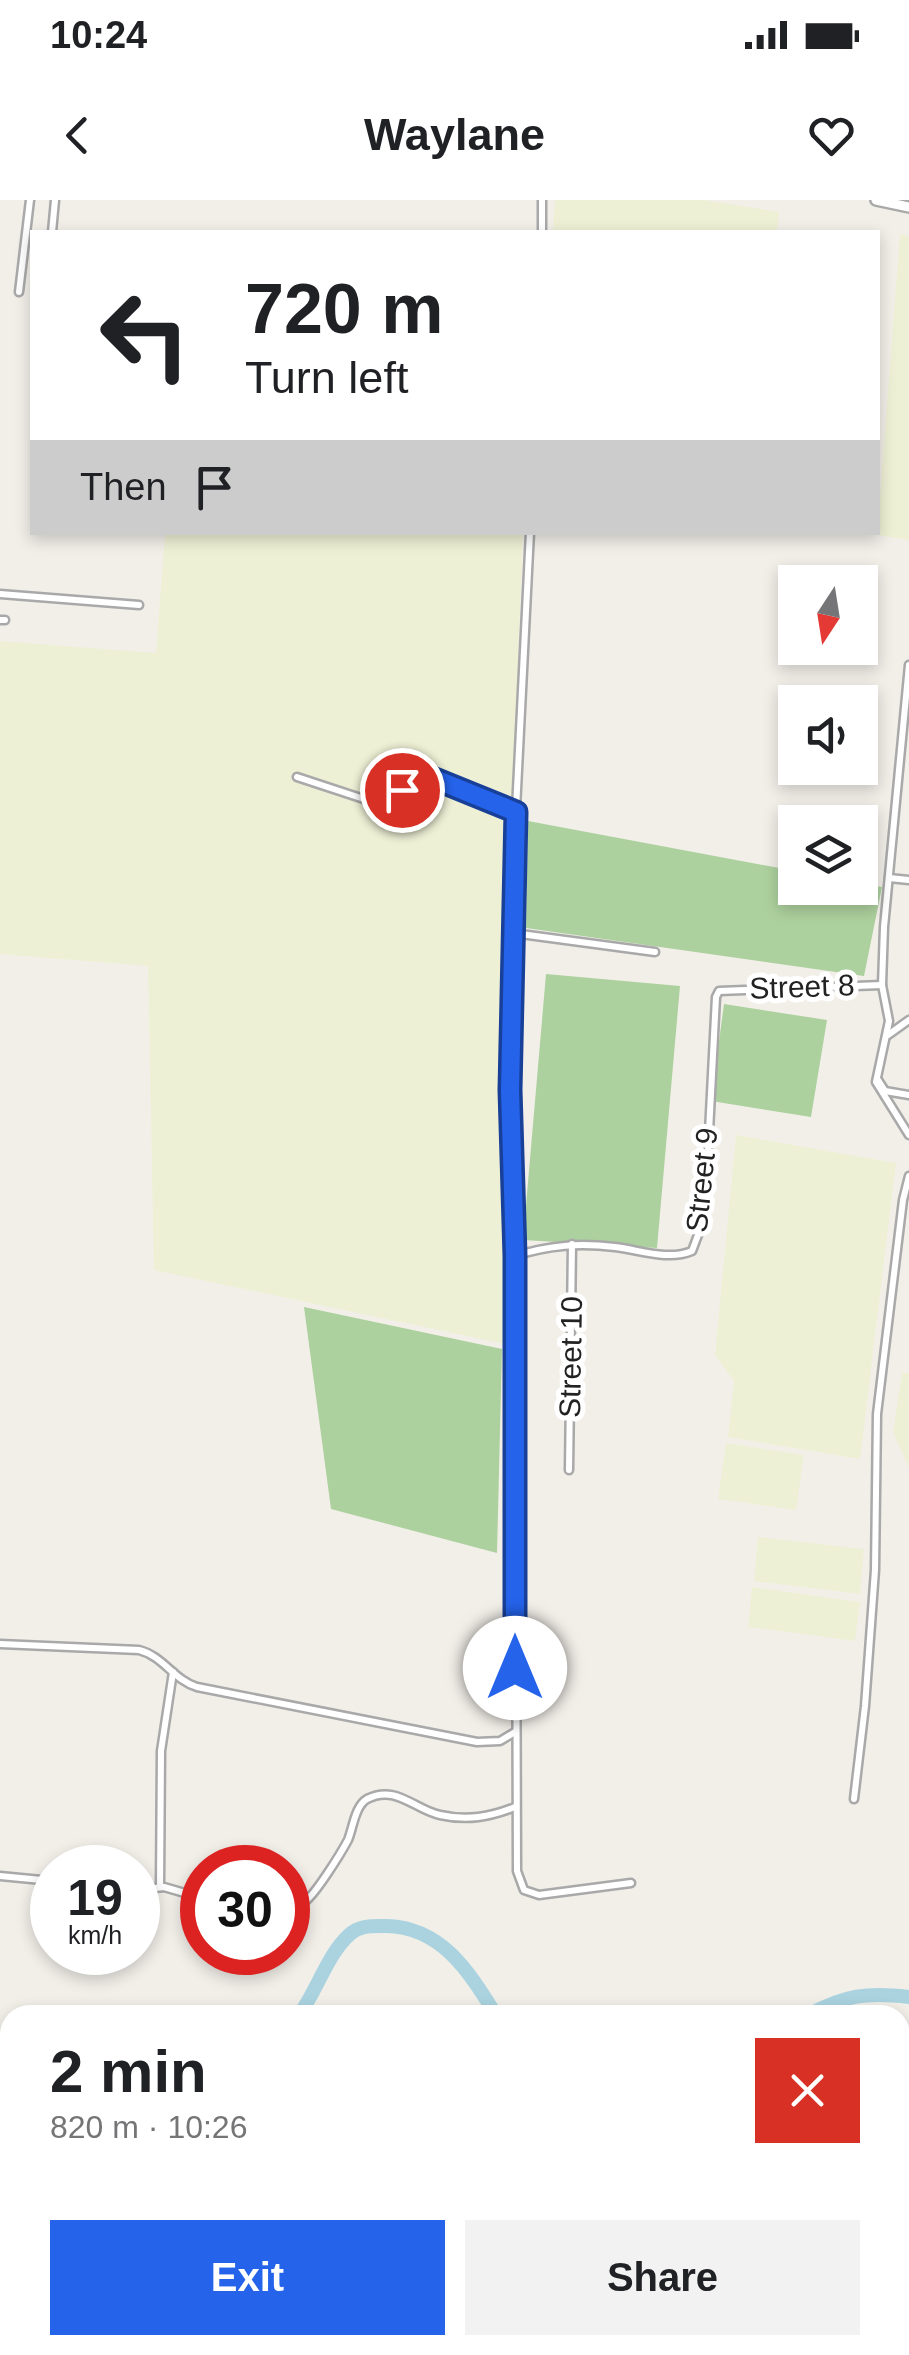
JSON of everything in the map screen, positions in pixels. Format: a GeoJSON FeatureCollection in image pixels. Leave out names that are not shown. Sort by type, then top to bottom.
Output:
{"type":"FeatureCollection","features":[{"type":"Feature","properties":{"kind":"street"},"geometry":{"type":"LineString","coordinates":[[18,292],[30,200]]}},
{"type":"Feature","properties":{"kind":"street"},"geometry":{"type":"LineString","coordinates":[[52,230],[55,200]]}},
{"type":"Feature","properties":{"kind":"street"},"geometry":{"type":"LineString","coordinates":[[542,200],[542,230]]}},
{"type":"Feature","properties":{"kind":"street"},"geometry":{"type":"LineString","coordinates":[[876,200],[909,207]]}},
{"type":"Feature","properties":{"kind":"street"},"geometry":{"type":"LineString","coordinates":[[530,535],[516,812],[510,1090],[515,1256],[517,1871],[524,1890],[539,1895],[631,1882]]}},
{"type":"Feature","properties":{"kind":"street"},"geometry":{"type":"LineString","coordinates":[[0,594],[139,605]]}},
{"type":"Feature","properties":{"kind":"street"},"geometry":{"type":"LineString","coordinates":[[909,665],[882,985],[888,1035],[876,1076],[879,1090],[909,1136]]}},
{"type":"Feature","properties":{"kind":"street"},"geometry":{"type":"LineString","coordinates":[[297,776],[376,803],[422,777],[430,777],[516,812]]}},
{"type":"Feature","properties":{"kind":"street"},"geometry":{"type":"LineString","coordinates":[[889,878],[909,880]]}},
{"type":"Feature","properties":{"kind":"street"},"geometry":{"type":"LineString","coordinates":[[512,933],[655,952]]}},
{"type":"Feature","properties":{"kind":"street","name":"Street 8"},"geometry":{"type":"LineString","coordinates":[[722,989],[882,985]]}},
{"type":"Feature","properties":{"kind":"street","name":"Street 9"},"geometry":{"type":"LineString","coordinates":[[572,1244],[679,1256],[696,1247],[708,1151],[716,997],[722,989]]}},
{"type":"Feature","properties":{"kind":"street"},"geometry":{"type":"LineString","coordinates":[[888,1035],[909,1020]]}},
{"type":"Feature","properties":{"kind":"street"},"geometry":{"type":"LineString","coordinates":[[876,1076],[885,1091],[909,1096]]}},
{"type":"Feature","properties":{"kind":"street"},"geometry":{"type":"LineString","coordinates":[[854,1799],[874,1570],[876,1414],[909,1176]]}},
{"type":"Feature","properties":{"kind":"street"},"geometry":{"type":"LineString","coordinates":[[515,1256],[546,1246],[572,1244]]}},
{"type":"Feature","properties":{"kind":"street","name":"Street 10"},"geometry":{"type":"LineString","coordinates":[[569,1470],[572,1244]]}},
{"type":"Feature","properties":{"kind":"street"},"geometry":{"type":"LineString","coordinates":[[0,1644],[140,1650],[154,1654],[192,1686],[478,1742],[500,1741],[515,1732]]}},
{"type":"Feature","properties":{"kind":"street"},"geometry":{"type":"LineString","coordinates":[[160,1845],[160,1752],[173,1671]]}},
{"type":"Feature","properties":{"kind":"street"},"geometry":{"type":"LineString","coordinates":[[310,1896],[342,1851],[366,1800],[407,1798],[437,1815],[477,1819],[515,1808]]}},
{"type":"Feature","properties":{"kind":"street"},"geometry":{"type":"LineString","coordinates":[[0,1876],[30,1879]]}},
{"type":"Feature","properties":{"kind":"street"},"geometry":{"type":"LineString","coordinates":[[160,1887],[180,1892]]}},
{"type":"Feature","properties":{"kind":"shaded area"},"geometry":{"type":"Polygon","coordinates":[[[555,200],[704,200],[779,212],[777,230],[553,230],[555,200]]]}},
{"type":"Feature","properties":{"kind":"shaded area"},"geometry":{"type":"Polygon","coordinates":[[[900,234],[909,236],[909,540],[877,535],[900,234]]]}},
{"type":"Feature","properties":{"kind":"shaded area"},"geometry":{"type":"Polygon","coordinates":[[[165,535],[523,535],[508,910],[505,1344],[154,1270],[148,966],[0,954],[0,641],[156,653],[165,535]]]}},
{"type":"Feature","properties":{"kind":"shaded area"},"geometry":{"type":"Polygon","coordinates":[[[736,1135],[896,1163],[860,1459],[728,1437],[734,1381],[715,1355],[736,1135]]]}},
{"type":"Feature","properties":{"kind":"shaded area"},"geometry":{"type":"Polygon","coordinates":[[[902,1373],[909,1373],[909,1468],[893,1432],[902,1373]]]}},
{"type":"Feature","properties":{"kind":"shaded area"},"geometry":{"type":"Polygon","coordinates":[[[726,1443],[804,1455],[796,1510],[718,1499],[726,1443]]]}},
{"type":"Feature","properties":{"kind":"shaded area"},"geometry":{"type":"Polygon","coordinates":[[[758,1537],[864,1549],[860,1594],[754,1581],[758,1537]]]}},
{"type":"Feature","properties":{"kind":"shaded area"},"geometry":{"type":"Polygon","coordinates":[[[752,1587],[860,1602],[855,1641],[748,1627],[752,1587]]]}},
{"type":"Feature","properties":{"kind":"green space"},"geometry":{"type":"Polygon","coordinates":[[[528,821],[778,868],[778,905],[878,905],[878,886],[882,887],[864,976],[526,928],[528,821]]]}},
{"type":"Feature","properties":{"kind":"green space"},"geometry":{"type":"Polygon","coordinates":[[[546,974],[680,986],[657,1248],[523,1240],[546,974]]]}},
{"type":"Feature","properties":{"kind":"green space"},"geometry":{"type":"Polygon","coordinates":[[[724,1004],[827,1020],[811,1117],[711,1101],[724,1004]]]}},
{"type":"Feature","properties":{"kind":"green space"},"geometry":{"type":"Polygon","coordinates":[[[304,1307],[502,1349],[497,1553],[331,1509],[304,1307]]]}},
{"type":"Feature","properties":{"kind":"waterway"},"geometry":{"type":"LineString","coordinates":[[305,2005],[341,1943],[357,1929],[381,1926],[406,1928],[438,1943],[464,1968],[489,2005]]}},
{"type":"Feature","properties":{"kind":"waterway"},"geometry":{"type":"LineString","coordinates":[[829,2005],[857,1997],[909,1997]]}},
{"type":"Feature","properties":{"kind":"route"},"geometry":{"type":"LineString","coordinates":[[402,790],[422,777],[430,777],[516,812],[510,1090],[515,1256],[515,1668]]}}]}
